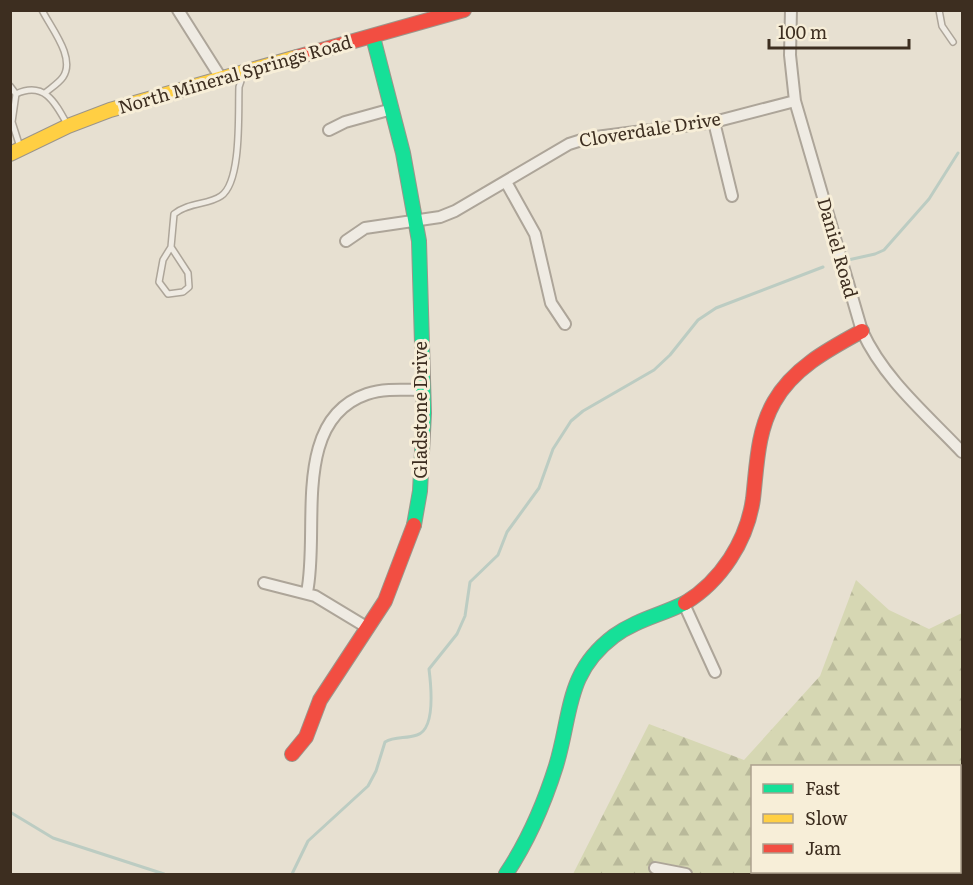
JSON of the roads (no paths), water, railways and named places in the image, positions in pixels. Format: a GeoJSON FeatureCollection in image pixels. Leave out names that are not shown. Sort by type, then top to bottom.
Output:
{"type":"FeatureCollection","features":[{"type":"Feature","properties":{"kind":"street"},"geometry":{"type":"LineString","coordinates":[[178,10],[221,78]]}},
{"type":"Feature","properties":{"kind":"street","name":"North Mineral Springs Road"},"geometry":{"type":"LineString","coordinates":[[16,151],[68,126],[110,110],[464,10]]}},
{"type":"Feature","properties":{"kind":"street","name":"Daniel Road"},"geometry":{"type":"LineString","coordinates":[[791,10],[790,55],[795,101],[862,331],[889,374],[963,452]]}},
{"type":"Feature","properties":{"kind":"street","name":"Gladstone Drive"},"geometry":{"type":"LineString","coordinates":[[292,754],[306,737],[311,718],[320,700],[385,601],[415,523],[422,463],[420,279],[416,220],[404,153],[373,37]]}},
{"type":"Feature","properties":{"kind":"street","name":"Cloverdale Drive"},"geometry":{"type":"LineString","coordinates":[[346,241],[365,228],[455,211],[506,182],[550,152],[588,138],[714,122],[795,101]]}},
{"type":"Feature","properties":{"kind":"street"},"geometry":{"type":"LineString","coordinates":[[329,130],[345,122],[392,109]]}},
{"type":"Feature","properties":{"kind":"street"},"geometry":{"type":"LineString","coordinates":[[714,122],[732,196]]}},
{"type":"Feature","properties":{"kind":"street"},"geometry":{"type":"LineString","coordinates":[[506,182],[535,234],[551,303],[565,324]]}},
{"type":"Feature","properties":{"kind":"street"},"geometry":{"type":"LineString","coordinates":[[507,874],[523,846],[558,763],[568,701],[585,665],[605,643],[621,631],[684,604],[721,570],[746,532],[755,495],[760,438],[773,404],[797,370],[821,352],[862,331]]}},
{"type":"Feature","properties":{"kind":"street"},"geometry":{"type":"LineString","coordinates":[[307,592],[312,568],[314,464],[327,426],[339,412],[367,394],[388,390],[422,390]]}},
{"type":"Feature","properties":{"kind":"street"},"geometry":{"type":"LineString","coordinates":[[264,583],[307,592],[368,628]]}},
{"type":"Feature","properties":{"kind":"street"},"geometry":{"type":"LineString","coordinates":[[684,604],[715,672]]}},
{"type":"Feature","properties":{"kind":"street"},"geometry":{"type":"LineString","coordinates":[[656,868],[686,874]]}},
{"type":"Feature","properties":{"kind":"lane"},"geometry":{"type":"LineString","coordinates":[[42,10],[66,56],[68,66],[63,78],[45,93]]}},
{"type":"Feature","properties":{"kind":"lane"},"geometry":{"type":"LineString","coordinates":[[939,10],[942,26],[953,42]]}},
{"type":"Feature","properties":{"kind":"lane"},"geometry":{"type":"LineString","coordinates":[[171,247],[188,273],[189,286],[183,292],[168,294],[159,282],[163,260],[171,247],[174,214],[184,206],[221,196],[229,185],[236,167],[239,87],[243,73]]}},
{"type":"Feature","properties":{"kind":"lane"},"geometry":{"type":"LineString","coordinates":[[10,86],[16,94],[12,122],[16,151]]}},
{"type":"Feature","properties":{"kind":"lane"},"geometry":{"type":"LineString","coordinates":[[16,94],[26,89],[39,89],[52,98],[68,126]]}},
{"type":"Feature","properties":{"kind":"waterway"},"geometry":{"type":"LineString","coordinates":[[848,260],[884,250],[929,199],[958,153]]}},
{"type":"Feature","properties":{"kind":"waterway"},"geometry":{"type":"LineString","coordinates":[[292,874],[308,841],[368,786],[376,771],[385,742],[417,735],[423,731],[430,716],[431,706],[429,669],[457,634],[465,616],[470,582],[498,555],[507,532],[539,488],[553,449],[571,421],[583,411],[654,370],[670,355],[698,320],[716,308],[823,267]]}},
{"type":"Feature","properties":{"kind":"waterway"},"geometry":{"type":"LineString","coordinates":[[10,812],[53,838],[164,874]]}}]}
